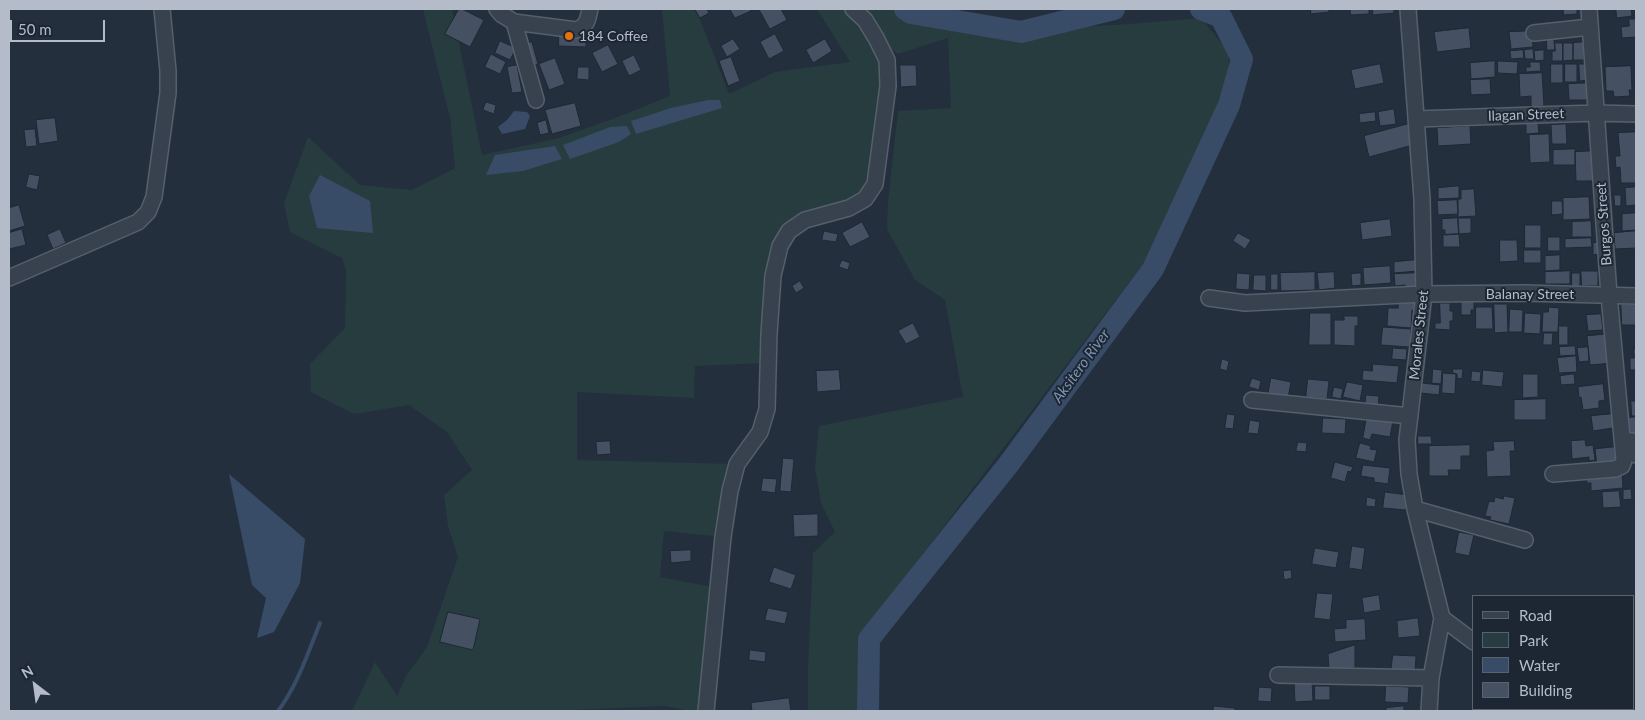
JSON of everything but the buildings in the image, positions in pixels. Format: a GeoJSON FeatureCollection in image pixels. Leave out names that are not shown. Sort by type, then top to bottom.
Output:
{"type":"FeatureCollection","features":[{"type":"Feature","properties":{"kind":"street"},"geometry":{"type":"LineString","coordinates":[[9,278],[138,222],[148,212],[154,197],[168,93],[168,71],[162,9]]}},
{"type":"Feature","properties":{"kind":"street"},"geometry":{"type":"LineString","coordinates":[[497,9],[501,14],[514,22],[576,30],[582,28],[587,22],[590,9]]}},
{"type":"Feature","properties":{"kind":"street"},"geometry":{"type":"LineString","coordinates":[[706,711],[720,563],[730,490],[737,464],[760,432],[767,409],[773,276],[780,246],[789,230],[805,220],[849,208],[865,199],[875,184],[888,86],[887,60],[865,20],[854,9]]}},
{"type":"Feature","properties":{"kind":"street","name":"Morales Street"},"geometry":{"type":"LineString","coordinates":[[1408,9],[1422,199],[1424,294],[1407,440],[1407,458],[1415,509],[1442,618]]}},
{"type":"Feature","properties":{"kind":"street","name":"Burgos Street"},"geometry":{"type":"LineString","coordinates":[[1553,474],[1614,469],[1622,466],[1624,460],[1609,295],[1589,9]]}},
{"type":"Feature","properties":{"kind":"street"},"geometry":{"type":"LineString","coordinates":[[514,22],[536,100]]}},
{"type":"Feature","properties":{"kind":"street"},"geometry":{"type":"LineString","coordinates":[[1534,33],[1590,27]]}},
{"type":"Feature","properties":{"kind":"street","name":"Ilagan Street"},"geometry":{"type":"LineString","coordinates":[[1416,119],[1596,113],[1636,114]]}},
{"type":"Feature","properties":{"kind":"street","name":"Balanay Street"},"geometry":{"type":"LineString","coordinates":[[1209,298],[1255,302],[1424,294],[1526,293],[1636,296]]}},
{"type":"Feature","properties":{"kind":"street"},"geometry":{"type":"LineString","coordinates":[[1252,400],[1410,416]]}},
{"type":"Feature","properties":{"kind":"street"},"geometry":{"type":"LineString","coordinates":[[1622,440],[1632,441],[1636,455]]}},
{"type":"Feature","properties":{"kind":"street"},"geometry":{"type":"LineString","coordinates":[[1415,509],[1525,540]]}},
{"type":"Feature","properties":{"kind":"street"},"geometry":{"type":"LineString","coordinates":[[1429,711],[1431,678],[1442,618],[1472,640]]}},
{"type":"Feature","properties":{"kind":"street"},"geometry":{"type":"LineString","coordinates":[[1278,675],[1431,678]]}},
{"type":"Feature","properties":{"kind":"green space"},"geometry":{"type":"Polygon","coordinates":[[[423,9],[452,9],[482,155],[559,138],[670,96],[662,9],[696,9],[729,94],[775,72],[850,62],[817,9],[905,9],[911,13],[1013,31],[1201,18],[1230,54],[1223,99],[1146,260],[863,633],[857,711],[808,711],[813,553],[835,532],[821,503],[815,467],[819,426],[963,397],[945,300],[915,280],[887,229],[888,201],[898,111],[951,108],[948,38],[898,54],[877,39],[887,60],[867,196],[805,220],[780,246],[768,363],[695,366],[694,398],[577,392],[577,460],[737,464],[723,537],[664,531],[660,577],[718,588],[707,711],[691,711],[664,706],[548,711],[352,711],[375,662],[397,696],[406,676],[427,647],[458,557],[448,526],[444,495],[472,470],[447,432],[409,405],[354,414],[311,392],[310,364],[345,328],[346,271],[342,258],[290,232],[284,203],[308,137],[360,185],[412,190],[455,168],[450,118],[423,9]]]}},
{"type":"Feature","properties":{"kind":"water"},"geometry":{"type":"Polygon","coordinates":[[[708,100],[720,100],[722,108],[636,134],[631,121],[671,108],[708,100]]]}},
{"type":"Feature","properties":{"kind":"water"},"geometry":{"type":"Polygon","coordinates":[[[514,111],[527,112],[530,116],[525,129],[502,134],[498,127],[514,111]]]}},
{"type":"Feature","properties":{"kind":"water"},"geometry":{"type":"Polygon","coordinates":[[[627,126],[631,134],[619,142],[570,159],[563,145],[610,127],[627,126]]]}},
{"type":"Feature","properties":{"kind":"water"},"geometry":{"type":"Polygon","coordinates":[[[555,146],[562,159],[523,171],[486,175],[495,155],[555,146]]]}},
{"type":"Feature","properties":{"kind":"water"},"geometry":{"type":"Polygon","coordinates":[[[320,175],[370,201],[373,233],[317,228],[309,196],[320,175]]]}},
{"type":"Feature","properties":{"kind":"water"},"geometry":{"type":"Polygon","coordinates":[[[229,474],[305,539],[300,583],[274,632],[257,638],[266,598],[252,585],[229,474]]]}},
{"type":"Feature","properties":{"kind":"waterway","name":"Aksitero River"},"geometry":{"type":"LineString","coordinates":[[905,9],[911,13],[1021,32],[1114,9]]}},
{"type":"Feature","properties":{"kind":"waterway","name":"Aksitero River"},"geometry":{"type":"LineString","coordinates":[[868,711],[869,639],[1008,465],[1153,269],[1229,105],[1242,59],[1221,17],[1201,9]]}},
{"type":"Feature","properties":{"kind":"waterway"},"geometry":{"type":"LineString","coordinates":[[278,711],[296,680],[320,623]]}},
{"type":"Feature","properties":{"kind":"place","name":"184 Coffee"},"geometry":{"type":"Point","coordinates":[569,36]}}]}
